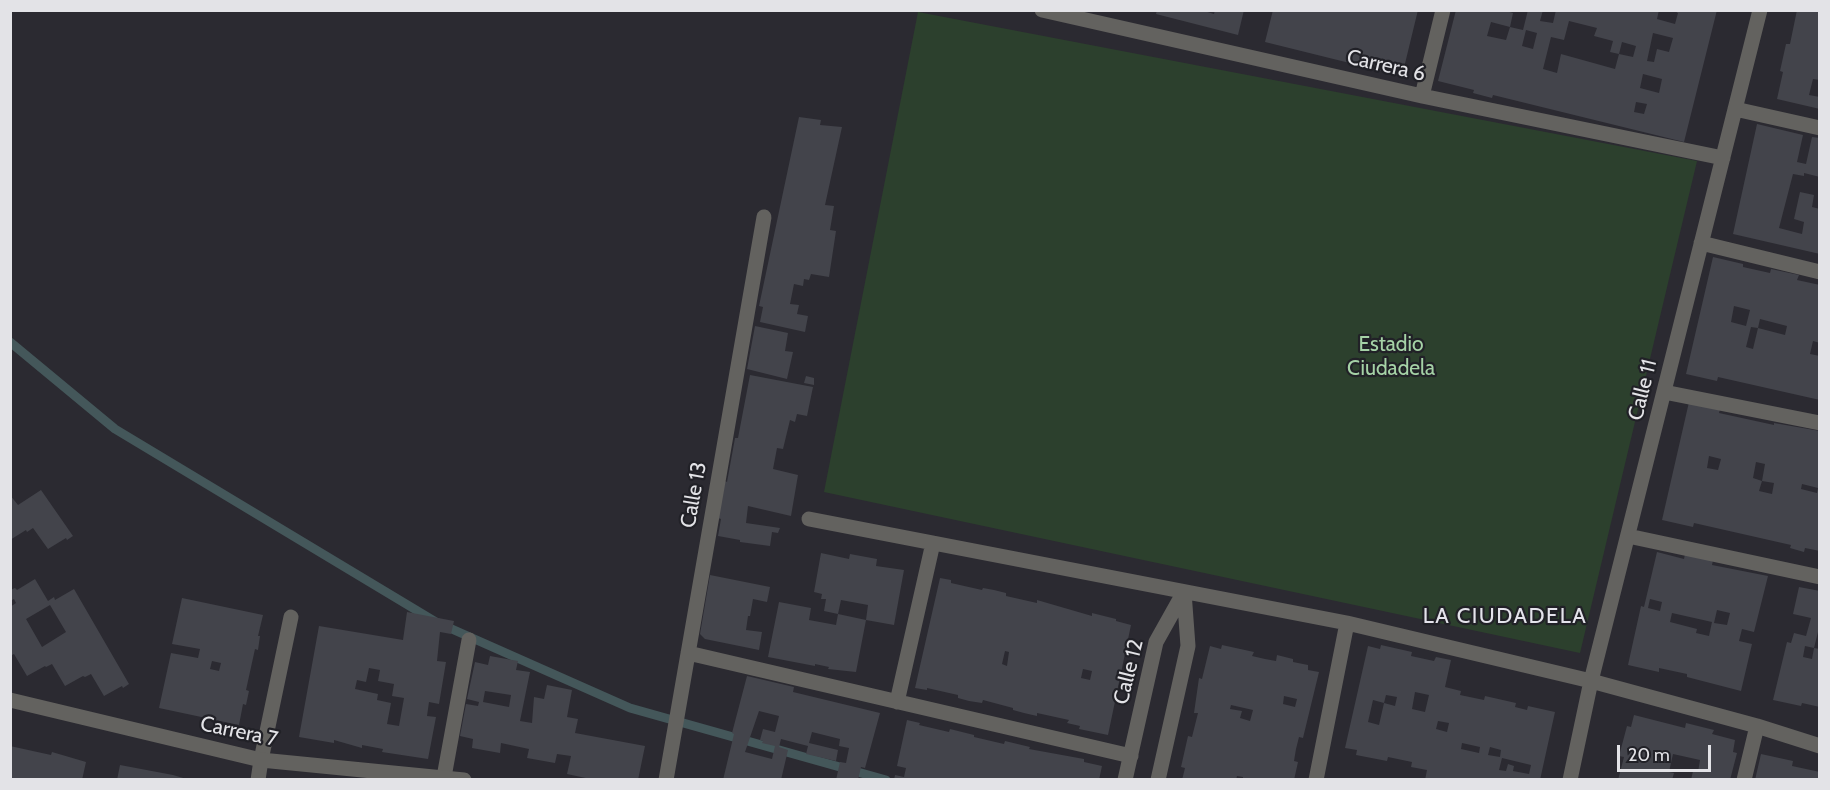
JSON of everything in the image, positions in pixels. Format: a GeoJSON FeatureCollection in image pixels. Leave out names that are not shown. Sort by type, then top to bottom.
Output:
{"type":"FeatureCollection","features":[{"type":"Feature","properties":{"kind":"street","name":"Carrera 6"},"geometry":{"type":"LineString","coordinates":[[1042,10],[1422,96],[1723,158]]}},
{"type":"Feature","properties":{"kind":"street"},"geometry":{"type":"LineString","coordinates":[[1422,96],[1443,10]]}},
{"type":"Feature","properties":{"kind":"street","name":"Calle 11"},"geometry":{"type":"LineString","coordinates":[[1570,780],[1591,681],[1760,10]]}},
{"type":"Feature","properties":{"kind":"street"},"geometry":{"type":"LineString","coordinates":[[1735,109],[1820,128]]}},
{"type":"Feature","properties":{"kind":"street","name":"Calle 13"},"geometry":{"type":"LineString","coordinates":[[666,780],[764,217]]}},
{"type":"Feature","properties":{"kind":"street"},"geometry":{"type":"LineString","coordinates":[[1701,243],[1820,272]]}},
{"type":"Feature","properties":{"kind":"street"},"geometry":{"type":"LineString","coordinates":[[1664,392],[1820,423]]}},
{"type":"Feature","properties":{"kind":"street"},"geometry":{"type":"LineString","coordinates":[[809,519],[1347,623],[1591,681],[1757,726],[1820,746]]}},
{"type":"Feature","properties":{"kind":"street"},"geometry":{"type":"LineString","coordinates":[[1628,536],[1820,577]]}},
{"type":"Feature","properties":{"kind":"street"},"geometry":{"type":"LineString","coordinates":[[897,702],[933,543]]}},
{"type":"Feature","properties":{"kind":"street"},"geometry":{"type":"LineString","coordinates":[[1158,780],[1188,646],[1184,592]]}},
{"type":"Feature","properties":{"kind":"street","name":"Calle 12"},"geometry":{"type":"LineString","coordinates":[[1125,780],[1156,642],[1184,592]]}},
{"type":"Feature","properties":{"kind":"street"},"geometry":{"type":"LineString","coordinates":[[258,780],[291,617]]}},
{"type":"Feature","properties":{"kind":"street"},"geometry":{"type":"LineString","coordinates":[[1316,780],[1347,623]]}},
{"type":"Feature","properties":{"kind":"street"},"geometry":{"type":"LineString","coordinates":[[444,777],[469,640]]}},
{"type":"Feature","properties":{"kind":"street"},"geometry":{"type":"LineString","coordinates":[[688,653],[1131,756]]}},
{"type":"Feature","properties":{"kind":"street","name":"Carrera 7"},"geometry":{"type":"LineString","coordinates":[[10,700],[261,760],[464,780]]}},
{"type":"Feature","properties":{"kind":"street"},"geometry":{"type":"LineString","coordinates":[[1744,780],[1757,726]]}},
{"type":"Feature","properties":{"kind":"green space","name":"Estadio Ciudadela"},"geometry":{"type":"Polygon","coordinates":[[[918,12],[1697,161],[1580,653],[824,492],[918,12]]]}},
{"type":"Feature","properties":{"kind":"building"},"geometry":{"type":"Polygon","coordinates":[[[1157,10],[1201,10],[1214,14],[1215,10],[1244,10],[1238,35],[1156,14],[1157,10]]]}},
{"type":"Feature","properties":{"kind":"building"},"geometry":{"type":"Polygon","coordinates":[[[1273,10],[1418,10],[1402,76],[1265,42],[1273,10]]]}},
{"type":"Feature","properties":{"kind":"building"},"geometry":{"type":"Polygon","coordinates":[[[1456,10],[1503,10],[1513,13],[1510,27],[1523,30],[1528,10],[1543,10],[1540,21],[1553,23],[1556,10],[1659,10],[1657,19],[1675,24],[1678,13],[1673,10],[1717,10],[1684,142],[1493,95],[1492,98],[1473,93],[1474,90],[1438,81],[1456,10]],[[1569,21],[1564,40],[1551,37],[1543,69],[1557,73],[1561,54],[1615,69],[1619,54],[1610,52],[1613,41],[1594,36],[1597,28],[1569,21]],[[1491,22],[1487,36],[1506,40],[1510,27],[1491,22]],[[1526,30],[1522,46],[1533,49],[1537,33],[1526,30]],[[1653,33],[1647,61],[1654,62],[1657,49],[1669,52],[1673,38],[1653,33]],[[1622,42],[1619,54],[1633,57],[1636,46],[1622,42]],[[1643,74],[1640,88],[1659,93],[1662,79],[1643,74]],[[1636,102],[1634,112],[1644,114],[1647,104],[1636,102]]]}},
{"type":"Feature","properties":{"kind":"building"},"geometry":{"type":"Polygon","coordinates":[[[1797,10],[1820,10],[1820,80],[1813,79],[1809,95],[1820,97],[1820,109],[1777,99],[1786,44],[1790,44],[1797,10]]]}},
{"type":"Feature","properties":{"kind":"building"},"geometry":{"type":"Polygon","coordinates":[[[799,117],[821,120],[820,125],[842,127],[825,205],[834,206],[830,230],[836,231],[829,277],[811,274],[809,280],[804,279],[803,286],[794,284],[790,304],[799,305],[797,314],[808,316],[805,332],[760,322],[763,307],[759,306],[799,117]]]}},
{"type":"Feature","properties":{"kind":"building"},"geometry":{"type":"Polygon","coordinates":[[[1757,124],[1803,135],[1797,162],[1806,164],[1812,137],[1820,138],[1820,177],[1804,173],[1804,176],[1793,174],[1779,228],[1802,234],[1804,222],[1794,219],[1800,192],[1814,195],[1812,207],[1820,209],[1820,254],[1733,234],[1757,124]]]}},
{"type":"Feature","properties":{"kind":"building"},"geometry":{"type":"Polygon","coordinates":[[[1713,257],[1770,273],[1771,269],[1799,275],[1797,280],[1820,285],[1820,343],[1813,341],[1810,354],[1820,356],[1820,400],[1718,377],[1717,381],[1686,374],[1713,257]],[[1734,306],[1731,322],[1746,326],[1750,310],[1734,306]],[[1760,319],[1758,328],[1785,335],[1787,326],[1760,319]],[[1751,327],[1746,347],[1753,349],[1758,328],[1751,327]]]}},
{"type":"Feature","properties":{"kind":"building"},"geometry":{"type":"Polygon","coordinates":[[[755,326],[788,333],[785,351],[793,352],[787,379],[747,369],[755,326]]]}},
{"type":"Feature","properties":{"kind":"building"},"geometry":{"type":"Polygon","coordinates":[[[750,375],[813,387],[807,416],[797,414],[795,422],[790,420],[783,449],[777,448],[773,469],[798,475],[791,516],[748,506],[746,523],[780,528],[778,533],[772,532],[770,546],[718,536],[721,519],[718,518],[725,481],[727,482],[735,438],[738,438],[750,375]]]}},
{"type":"Feature","properties":{"kind":"building"},"geometry":{"type":"Polygon","coordinates":[[[806,376],[814,378],[814,385],[804,383],[806,376]]]}},
{"type":"Feature","properties":{"kind":"building"},"geometry":{"type":"Polygon","coordinates":[[[1689,402],[1720,409],[1719,413],[1774,425],[1774,423],[1820,431],[1820,551],[1805,548],[1804,552],[1790,548],[1791,545],[1694,523],[1693,527],[1662,520],[1689,402]],[[1709,456],[1707,468],[1718,470],[1721,459],[1709,456]],[[1756,462],[1753,478],[1762,481],[1765,464],[1756,462]],[[1762,481],[1759,491],[1772,494],[1774,483],[1762,481]],[[1802,484],[1801,489],[1817,493],[1818,488],[1802,484]]]}},
{"type":"Feature","properties":{"kind":"building"},"geometry":{"type":"Polygon","coordinates":[[[41,490],[73,536],[48,549],[33,528],[10,540],[10,495],[18,505],[41,490]]]}},
{"type":"Feature","properties":{"kind":"building"},"geometry":{"type":"Polygon","coordinates":[[[1657,552],[1684,559],[1685,554],[1713,560],[1712,565],[1768,576],[1754,632],[1742,629],[1739,641],[1752,644],[1741,691],[1687,677],[1687,674],[1659,668],[1659,672],[1628,665],[1641,606],[1644,607],[1657,552]],[[1650,599],[1648,608],[1660,611],[1662,602],[1650,599]],[[1717,610],[1714,623],[1727,625],[1730,613],[1717,610]],[[1672,613],[1670,622],[1697,629],[1696,633],[1709,636],[1712,622],[1672,613]]]}},
{"type":"Feature","properties":{"kind":"building"},"geometry":{"type":"Polygon","coordinates":[[[821,553],[849,559],[850,554],[877,559],[876,566],[904,570],[894,625],[866,620],[868,605],[841,600],[838,614],[824,611],[826,599],[821,599],[822,594],[814,592],[821,553]]]}},
{"type":"Feature","properties":{"kind":"building"},"geometry":{"type":"Polygon","coordinates":[[[710,575],[770,587],[767,602],[753,599],[750,616],[748,616],[746,630],[762,632],[759,650],[705,639],[700,634],[710,575]]]}},
{"type":"Feature","properties":{"kind":"building"},"geometry":{"type":"Polygon","coordinates":[[[940,578],[951,580],[951,583],[982,590],[983,588],[994,590],[1006,593],[1006,596],[1037,603],[1037,600],[1092,616],[1092,613],[1131,625],[1108,735],[1079,729],[1080,726],[1067,723],[1069,720],[1037,713],[1037,716],[983,700],[982,703],[969,701],[958,698],[958,695],[927,688],[927,690],[915,688],[940,578]],[[1005,651],[1002,664],[1007,666],[1009,652],[1005,651]],[[1083,669],[1081,678],[1090,680],[1092,671],[1083,669]]]}},
{"type":"Feature","properties":{"kind":"building"},"geometry":{"type":"Polygon","coordinates":[[[35,579],[48,601],[54,597],[55,600],[74,589],[129,684],[104,696],[91,674],[65,686],[52,664],[27,676],[14,654],[10,656],[10,607],[16,603],[14,599],[10,601],[10,590],[15,588],[17,590],[35,579]],[[50,605],[26,619],[42,647],[66,632],[50,605]]]}},
{"type":"Feature","properties":{"kind":"building"},"geometry":{"type":"Polygon","coordinates":[[[1799,587],[1820,591],[1820,624],[1814,648],[1820,649],[1820,707],[1802,703],[1801,706],[1773,700],[1787,642],[1791,643],[1794,633],[1806,636],[1811,618],[1793,614],[1799,587]],[[1805,646],[1803,657],[1812,659],[1814,648],[1805,646]]]}},
{"type":"Feature","properties":{"kind":"building"},"geometry":{"type":"Polygon","coordinates":[[[182,598],[263,615],[258,636],[260,636],[258,650],[255,649],[246,690],[249,691],[246,705],[243,704],[239,725],[159,708],[171,653],[198,658],[200,649],[172,644],[182,598]],[[212,661],[210,669],[219,671],[221,663],[212,661]]]}},
{"type":"Feature","properties":{"kind":"building"},"geometry":{"type":"Polygon","coordinates":[[[779,602],[811,608],[809,620],[836,625],[838,614],[866,620],[856,672],[768,657],[779,602]]]}},
{"type":"Feature","properties":{"kind":"building"},"geometry":{"type":"Polygon","coordinates":[[[407,612],[454,621],[451,634],[440,632],[437,661],[446,662],[439,704],[429,702],[427,716],[436,717],[428,759],[382,752],[383,749],[362,745],[362,748],[334,740],[334,743],[299,737],[319,626],[403,640],[407,612]],[[369,668],[366,682],[357,680],[355,689],[378,694],[377,700],[391,703],[387,724],[399,726],[404,698],[392,696],[394,684],[378,681],[380,670],[369,668]]]}},
{"type":"Feature","properties":{"kind":"building"},"geometry":{"type":"Polygon","coordinates":[[[1222,645],[1254,652],[1252,656],[1276,661],[1277,655],[1308,665],[1308,670],[1319,672],[1303,738],[1299,737],[1296,749],[1294,761],[1298,762],[1294,780],[1243,780],[1243,777],[1237,776],[1236,780],[1182,780],[1185,768],[1181,767],[1188,736],[1192,737],[1198,713],[1194,713],[1199,678],[1202,679],[1210,646],[1221,649],[1222,645]],[[1284,696],[1283,704],[1295,707],[1297,699],[1284,696]],[[1231,705],[1230,709],[1242,711],[1240,718],[1250,721],[1253,710],[1231,705]]]}},
{"type":"Feature","properties":{"kind":"building"},"geometry":{"type":"Polygon","coordinates":[[[1381,645],[1412,652],[1411,656],[1434,661],[1436,657],[1451,660],[1445,687],[1461,691],[1460,695],[1484,700],[1485,696],[1516,703],[1515,707],[1527,710],[1528,706],[1555,712],[1540,780],[1425,780],[1427,770],[1411,767],[1412,762],[1388,757],[1387,761],[1356,755],[1357,750],[1345,748],[1368,646],[1380,649],[1381,645]],[[1415,692],[1412,709],[1425,712],[1429,695],[1415,692]],[[1386,695],[1384,703],[1395,706],[1397,697],[1386,695]],[[1373,700],[1368,722],[1379,725],[1384,703],[1373,700]],[[1438,721],[1436,729],[1447,732],[1449,723],[1438,721]],[[1462,743],[1461,749],[1479,753],[1480,747],[1462,743]],[[1490,747],[1488,755],[1500,757],[1501,750],[1490,747]],[[1502,758],[1499,770],[1506,771],[1508,764],[1514,766],[1513,771],[1529,774],[1531,765],[1502,758]]]}},
{"type":"Feature","properties":{"kind":"building"},"geometry":{"type":"Polygon","coordinates":[[[490,656],[518,661],[516,670],[530,672],[520,721],[532,723],[534,697],[544,699],[547,685],[572,690],[567,717],[578,719],[575,733],[645,746],[638,780],[595,780],[567,774],[571,756],[557,754],[555,763],[527,758],[529,749],[501,743],[500,753],[472,748],[473,739],[460,736],[466,704],[478,706],[479,702],[467,699],[475,662],[488,665],[490,656]],[[485,691],[483,702],[509,707],[511,695],[485,691]]]}},
{"type":"Feature","properties":{"kind":"building"},"geometry":{"type":"Polygon","coordinates":[[[747,676],[794,687],[793,692],[880,713],[865,768],[861,767],[858,780],[836,780],[840,762],[846,763],[849,748],[839,746],[840,739],[812,732],[809,743],[838,750],[836,761],[806,754],[808,746],[781,739],[779,747],[788,750],[781,780],[723,780],[734,734],[732,733],[747,676]],[[759,711],[745,752],[772,759],[775,746],[762,743],[763,741],[760,740],[763,729],[775,732],[779,716],[759,711]]]}},
{"type":"Feature","properties":{"kind":"building"},"geometry":{"type":"Polygon","coordinates":[[[1634,715],[1685,728],[1686,723],[1714,730],[1712,734],[1735,740],[1733,752],[1737,753],[1730,780],[1691,780],[1693,771],[1698,772],[1700,760],[1673,754],[1669,772],[1674,773],[1672,780],[1618,780],[1624,757],[1619,756],[1627,726],[1631,727],[1634,715]]]}},
{"type":"Feature","properties":{"kind":"building"},"geometry":{"type":"Polygon","coordinates":[[[907,720],[949,732],[950,729],[1004,744],[1005,741],[1030,747],[1029,749],[1084,759],[1084,762],[1102,766],[1099,780],[915,780],[907,778],[910,780],[894,780],[895,775],[904,777],[906,768],[897,766],[907,720]]]}},
{"type":"Feature","properties":{"kind":"building"},"geometry":{"type":"Polygon","coordinates":[[[10,746],[51,755],[52,752],[86,762],[82,780],[10,780],[10,746]]]}},
{"type":"Feature","properties":{"kind":"building"},"geometry":{"type":"Polygon","coordinates":[[[1761,754],[1793,761],[1792,766],[1820,772],[1820,780],[1755,780],[1761,754]]]}},
{"type":"Feature","properties":{"kind":"building"},"geometry":{"type":"Polygon","coordinates":[[[120,765],[173,775],[190,780],[117,780],[120,765]]]}},
{"type":"Feature","properties":{"kind":"waterway"},"geometry":{"type":"LineString","coordinates":[[10,342],[115,429],[436,622],[630,708],[886,780]]}},
{"type":"Feature","properties":{"kind":"district","name":"LA CIUDADELA"},"geometry":{"type":"Point","coordinates":[1505,617]}}]}
